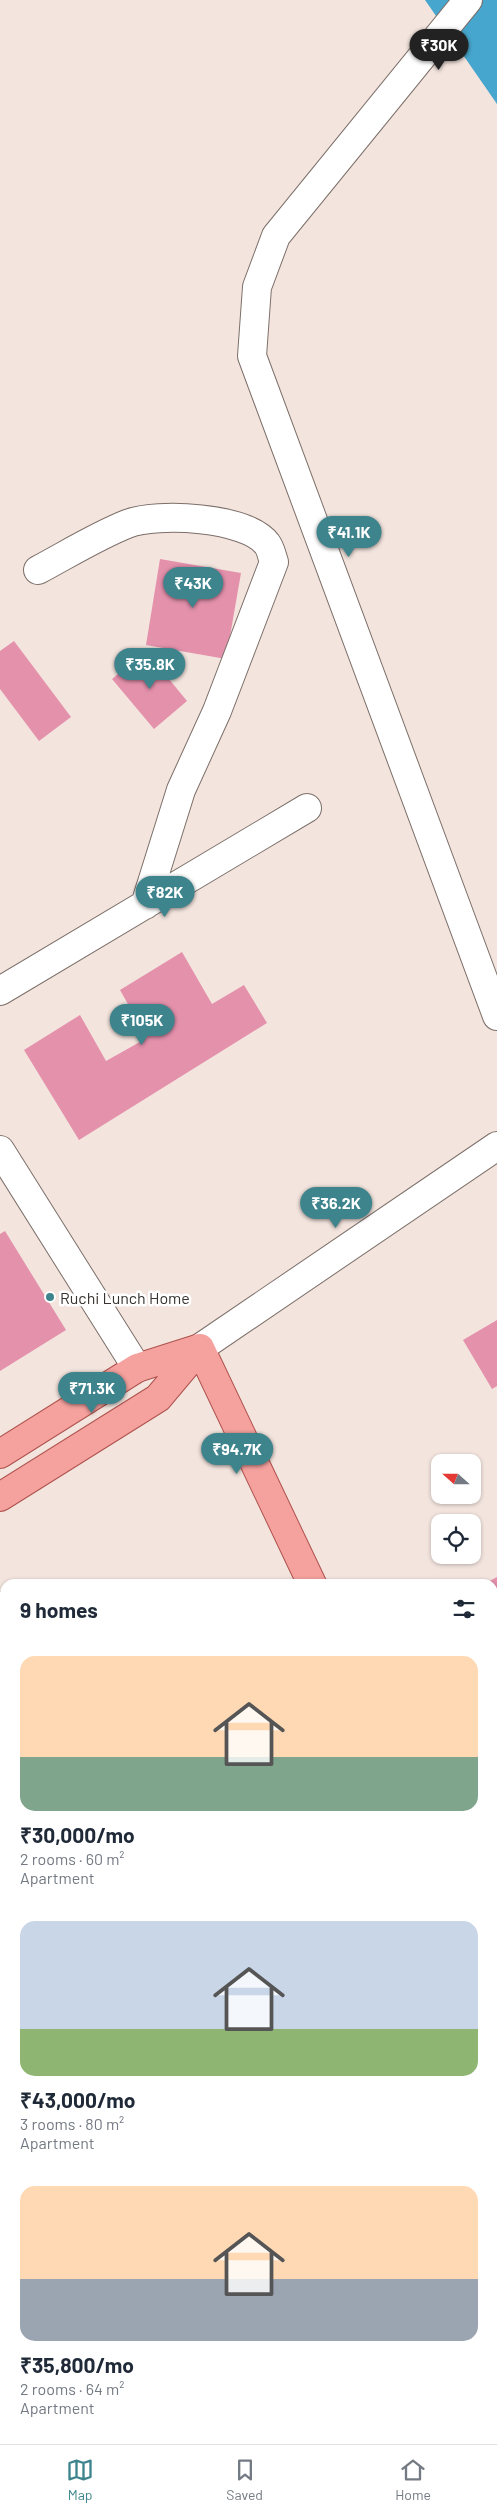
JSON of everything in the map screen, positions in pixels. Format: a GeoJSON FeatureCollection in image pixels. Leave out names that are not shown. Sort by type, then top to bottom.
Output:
{"type":"FeatureCollection","features":[{"type":"Feature","properties":{"kind":"main road"},"geometry":{"type":"LineString","coordinates":[[0,1454],[137,1368],[200,1348]]}},
{"type":"Feature","properties":{"kind":"main road"},"geometry":{"type":"LineString","coordinates":[[0,1497],[158,1398],[200,1348]]}},
{"type":"Feature","properties":{"kind":"main road"},"geometry":{"type":"LineString","coordinates":[[200,1348],[310,1579]]}},
{"type":"Feature","properties":{"kind":"street"},"geometry":{"type":"LineString","coordinates":[[468,0],[276,236],[257,287],[252,356],[497,1016]]}},
{"type":"Feature","properties":{"kind":"street"},"geometry":{"type":"LineString","coordinates":[[38,570],[129,523],[175,516],[233,526],[254,534],[268,544],[274,562],[217,711],[181,790],[145,905]]}},
{"type":"Feature","properties":{"kind":"street"},"geometry":{"type":"LineString","coordinates":[[0,991],[307,808]]}},
{"type":"Feature","properties":{"kind":"street"},"geometry":{"type":"LineString","coordinates":[[200,1348],[497,1146]]}},
{"type":"Feature","properties":{"kind":"street"},"geometry":{"type":"LineString","coordinates":[[0,1150],[137,1368]]}},
{"type":"Feature","properties":{"kind":"water"},"geometry":{"type":"Polygon","coordinates":[[[425,0],[497,0],[497,104],[425,0]]]}},
{"type":"Feature","properties":{"kind":"building"},"geometry":{"type":"Polygon","coordinates":[[[160,559],[241,573],[226,659],[146,645],[160,559]]]}},
{"type":"Feature","properties":{"kind":"building"},"geometry":{"type":"Polygon","coordinates":[[[14,641],[71,717],[39,741],[0,689],[0,651],[14,641]]]}},
{"type":"Feature","properties":{"kind":"building"},"geometry":{"type":"Polygon","coordinates":[[[146,651],[187,701],[154,729],[112,679],[146,651]]]}},
{"type":"Feature","properties":{"kind":"building"},"geometry":{"type":"Polygon","coordinates":[[[182,952],[212,1004],[244,985],[267,1023],[79,1140],[24,1050],[80,1015],[106,1061],[147,1038],[120,990],[182,952]]]}},
{"type":"Feature","properties":{"kind":"building"},"geometry":{"type":"Polygon","coordinates":[[[5,1231],[66,1330],[0,1371],[0,1234],[5,1231]]]}},
{"type":"Feature","properties":{"kind":"building"},"geometry":{"type":"Polygon","coordinates":[[[497,1320],[497,1386],[492,1389],[463,1340],[497,1320]]]}},
{"type":"Feature","properties":{"kind":"place","name":"Ruchi Lunch Home"},"geometry":{"type":"Point","coordinates":[50,1297]}}]}
